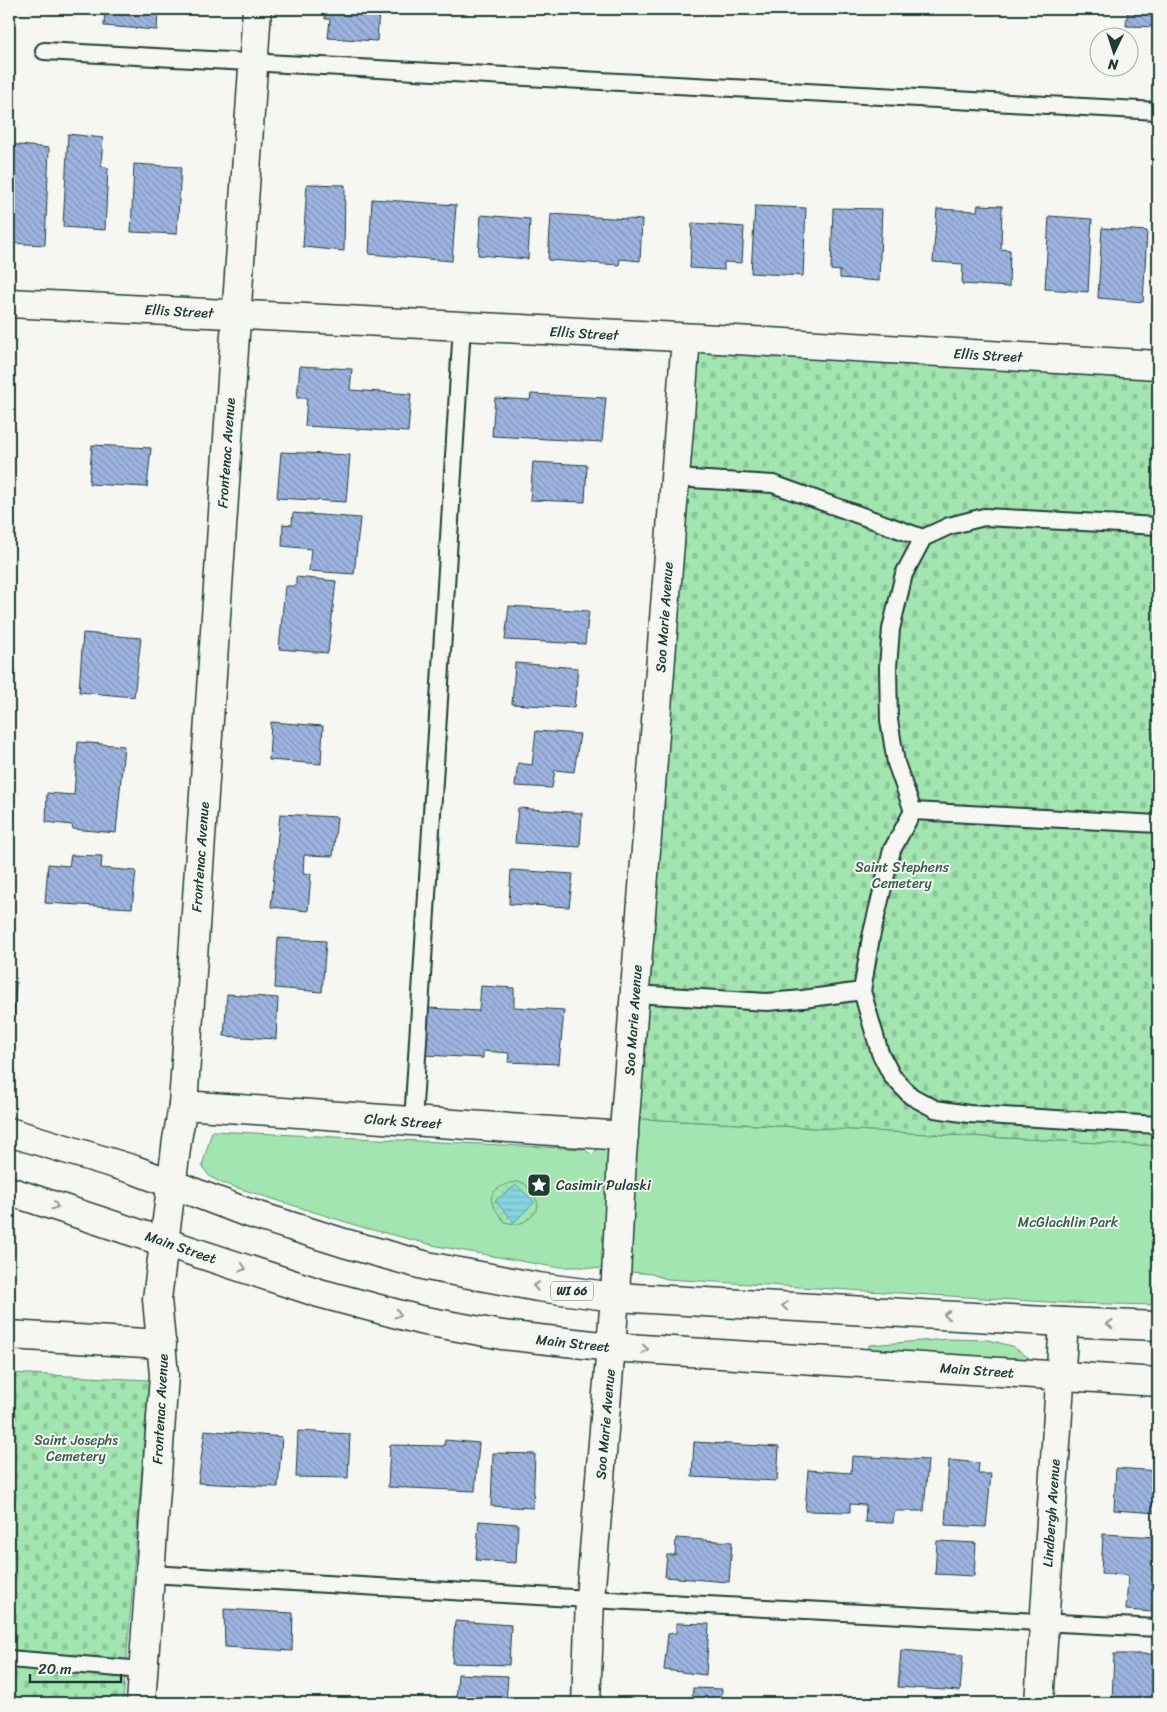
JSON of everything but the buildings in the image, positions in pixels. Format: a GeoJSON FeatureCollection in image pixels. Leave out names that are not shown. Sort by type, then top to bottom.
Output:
{"type":"FeatureCollection","features":[{"type":"Feature","properties":{"kind":"street","name":"Frontenac Avenue"},"geometry":{"type":"LineString","coordinates":[[141,1703],[164,1375],[157,1299],[183,1106],[257,9]]}},
{"type":"Feature","properties":{"kind":"street","name":"Ellis Street"},"geometry":{"type":"LineString","coordinates":[[9,303],[686,338],[1158,365]]}},
{"type":"Feature","properties":{"kind":"street","name":"Soo Marie Avenue"},"geometry":{"type":"LineString","coordinates":[[586,1703],[590,1599],[615,1297],[624,1136],[686,338]]}},
{"type":"Feature","properties":{"kind":"street","name":"Clark Street"},"geometry":{"type":"LineString","coordinates":[[183,1106],[624,1136]]}},
{"type":"Feature","properties":{"kind":"street","name":"WI 66"},"geometry":{"type":"LineString","coordinates":[[9,1132],[135,1170],[284,1225],[427,1266],[538,1287],[615,1297],[1158,1326]]}},
{"type":"Feature","properties":{"kind":"street","name":"Main Street"},"geometry":{"type":"LineString","coordinates":[[9,1191],[319,1293],[420,1320],[502,1335],[611,1347],[1158,1382]]}},
{"type":"Feature","properties":{"kind":"street","name":"Lindbergh Avenue"},"geometry":{"type":"LineString","coordinates":[[1040,1703],[1064,1322]]}},
{"type":"Feature","properties":{"kind":"street"},"geometry":{"type":"LineString","coordinates":[[9,1335],[162,1344]]}},
{"type":"Feature","properties":{"kind":"lane"},"geometry":{"type":"LineString","coordinates":[[44,51],[1158,111]]}},
{"type":"Feature","properties":{"kind":"lane"},"geometry":{"type":"LineString","coordinates":[[413,1122],[462,326]]}},
{"type":"Feature","properties":{"kind":"lane"},"geometry":{"type":"LineString","coordinates":[[675,478],[773,484],[923,538]]}},
{"type":"Feature","properties":{"kind":"lane"},"geometry":{"type":"LineString","coordinates":[[1158,526],[984,517],[949,526],[923,538],[904,574],[891,629],[888,667],[889,720],[896,763],[913,810],[892,850],[871,937],[862,991],[880,1053],[892,1076],[911,1096],[935,1109],[969,1114],[1158,1125]]}},
{"type":"Feature","properties":{"kind":"lane"},"geometry":{"type":"LineString","coordinates":[[913,810],[1158,824]]}},
{"type":"Feature","properties":{"kind":"lane"},"geometry":{"type":"LineString","coordinates":[[635,994],[767,1002],[862,991]]}},
{"type":"Feature","properties":{"kind":"lane"},"geometry":{"type":"LineString","coordinates":[[150,1574],[1158,1628]]}},
{"type":"Feature","properties":{"kind":"lane"},"geometry":{"type":"LineString","coordinates":[[9,1659],[143,1670]]}},
{"type":"Feature","properties":{"kind":"green space","name":"Saint Stephens Cemetery"},"geometry":{"type":"Polygon","coordinates":[[[686,338],[1158,370],[1158,1146],[625,1118],[686,338]]]}},
{"type":"Feature","properties":{"kind":"green space","name":"McGlachlin Park"},"geometry":{"type":"Polygon","coordinates":[[[625,1118],[1158,1146],[1158,1305],[1065,1303],[667,1279],[651,1274],[582,1267],[554,1267],[437,1246],[365,1228],[222,1183],[210,1177],[202,1166],[212,1131],[584,1149],[592,1155],[625,1118]]]}},
{"type":"Feature","properties":{"kind":"green space"},"geometry":{"type":"Polygon","coordinates":[[[515,1182],[528,1186],[535,1196],[538,1206],[530,1218],[524,1222],[512,1224],[505,1222],[491,1200],[497,1189],[515,1182]]]}},
{"type":"Feature","properties":{"kind":"green space"},"geometry":{"type":"Polygon","coordinates":[[[947,1339],[988,1340],[1012,1346],[1029,1358],[869,1351],[869,1345],[947,1339]]]}},
{"type":"Feature","properties":{"kind":"green space","name":"Saint Josephs Cemetery"},"geometry":{"type":"Polygon","coordinates":[[[9,1373],[149,1380],[123,1703],[9,1703],[9,1373]]]}},
{"type":"Feature","properties":{"kind":"water"},"geometry":{"type":"Polygon","coordinates":[[[516,1185],[535,1202],[514,1222],[495,1201],[516,1185]]]}},
{"type":"Feature","properties":{"kind":"place","name":"Casimir Pulaski"},"geometry":{"type":"Point","coordinates":[539,1185]}}]}
